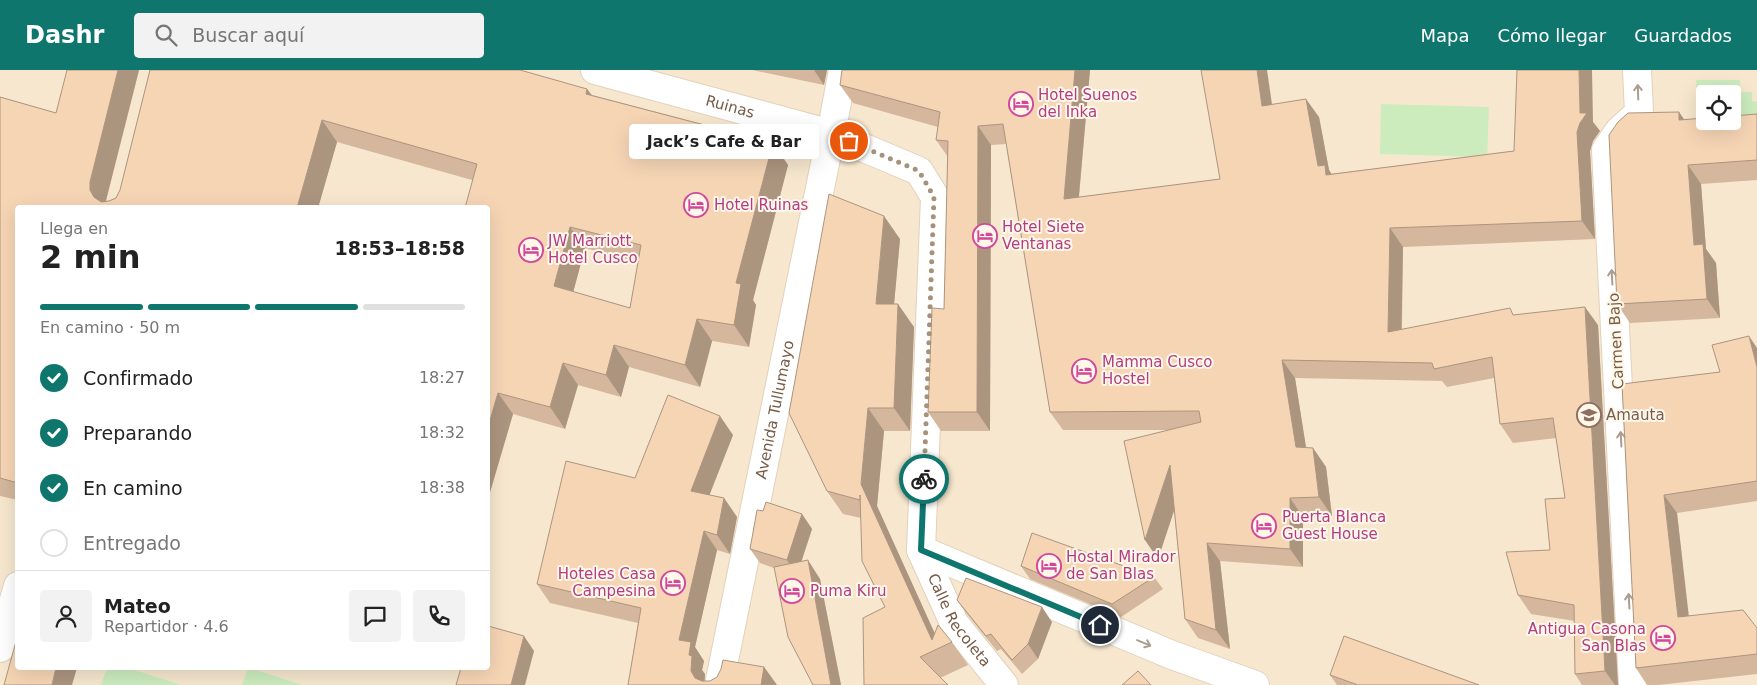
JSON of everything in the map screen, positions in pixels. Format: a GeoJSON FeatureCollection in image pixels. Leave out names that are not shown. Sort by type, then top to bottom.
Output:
{"type":"FeatureCollection","features":[{"type":"Feature","properties":{"kind":"street","name":"Ruinas"},"geometry":{"type":"LineString","coordinates":[[595,70],[831,134],[919,171],[934,197],[921,550]]}},
{"type":"Feature","properties":{"kind":"street","name":"Avenida Tullumayo"},"geometry":{"type":"LineString","coordinates":[[719,685],[843,70]]}},
{"type":"Feature","properties":{"kind":"street","name":"Carmen Bajo"},"geometry":{"type":"LineString","coordinates":[[1633,685],[1606,150],[1620,131],[1639,113],[1637,70]]}},
{"type":"Feature","properties":{"kind":"street","name":"Calle Recoleta"},"geometry":{"type":"LineString","coordinates":[[921,550],[954,623],[1004,685]]}},
{"type":"Feature","properties":{"kind":"street"},"geometry":{"type":"LineString","coordinates":[[921,550],[1172,654],[1255,685]]}},
{"type":"Feature","properties":{"kind":"street"},"geometry":{"type":"LineString","coordinates":[[0,648],[15,596]]}},
{"type":"Feature","properties":{"kind":"shaded area"},"geometry":{"type":"Polygon","coordinates":[[[0,70],[1757,70],[1757,685],[0,685],[0,70]]]}},
{"type":"Feature","properties":{"kind":"green space"},"geometry":{"type":"Polygon","coordinates":[[[1696,80],[1740,80],[1740,85],[1696,85],[1696,80]]]}},
{"type":"Feature","properties":{"kind":"green space"},"geometry":{"type":"Polygon","coordinates":[[[1741,92],[1752,92],[1752,101],[1757,102],[1757,115],[1741,115],[1741,92]]]}},
{"type":"Feature","properties":{"kind":"green space"},"geometry":{"type":"Polygon","coordinates":[[[1381,104],[1489,107],[1487,157],[1380,154],[1381,104]]]}},
{"type":"Feature","properties":{"kind":"green space"},"geometry":{"type":"Polygon","coordinates":[[[106,670],[134,670],[181,685],[101,685],[106,670]]]}},
{"type":"Feature","properties":{"kind":"green space"},"geometry":{"type":"Polygon","coordinates":[[[247,670],[256,670],[302,685],[242,685],[247,670]]]}},
{"type":"Feature","properties":{"kind":"building"},"geometry":{"type":"Polygon","coordinates":[[[67,70],[118,70],[90,182],[90,190],[94,197],[101,202],[116,198],[120,190],[150,70],[520,70],[587,89],[586,94],[773,143],[736,283],[741,284],[734,325],[697,319],[685,365],[614,345],[606,375],[563,363],[550,407],[498,393],[490,420],[490,205],[466,205],[477,164],[322,120],[298,205],[15,205],[15,482],[0,478],[0,97],[56,113],[67,70]],[[570,227],[554,286],[630,308],[641,245],[570,227]]]}},
{"type":"Feature","properties":{"kind":"building"},"geometry":{"type":"Polygon","coordinates":[[[842,70],[1075,70],[1064,199],[1220,179],[1201,70],[1257,70],[1262,106],[1306,99],[1318,166],[1325,165],[1326,175],[1514,151],[1517,70],[1579,70],[1580,113],[1587,113],[1580,123],[1577,132],[1582,221],[1390,228],[1388,332],[1510,308],[1513,315],[1585,307],[1605,671],[1575,674],[1574,605],[1518,595],[1506,552],[1550,550],[1545,499],[1565,498],[1553,418],[1500,424],[1492,357],[1434,369],[1432,363],[1282,360],[1296,447],[1313,448],[1319,497],[1290,498],[1290,549],[1207,543],[1216,630],[1185,619],[1170,465],[1145,540],[1124,441],[1201,422],[1199,411],[1050,412],[1003,124],[978,126],[977,412],[928,412],[932,308],[944,309],[948,141],[936,140],[940,112],[840,85],[842,70]]]}},
{"type":"Feature","properties":{"kind":"building"},"geometry":{"type":"Polygon","coordinates":[[[1679,112],[1679,120],[1696,119],[1696,130],[1741,130],[1741,115],[1757,114],[1757,160],[1688,165],[1694,245],[1703,244],[1707,299],[1617,304],[1609,135],[1618,122],[1628,113],[1679,112]]]}},
{"type":"Feature","properties":{"kind":"building"},"geometry":{"type":"Polygon","coordinates":[[[829,194],[884,216],[876,304],[898,304],[894,408],[868,408],[861,484],[932,640],[938,625],[952,642],[920,657],[948,685],[864,685],[863,618],[885,607],[862,561],[860,495],[860,500],[827,491],[789,413],[829,194]]]}},
{"type":"Feature","properties":{"kind":"building"},"geometry":{"type":"Polygon","coordinates":[[[1749,336],[1757,367],[1757,481],[1664,495],[1678,617],[1743,610],[1757,628],[1757,654],[1636,668],[1622,384],[1720,372],[1712,345],[1749,336]]]}},
{"type":"Feature","properties":{"kind":"building"},"geometry":{"type":"Polygon","coordinates":[[[668,395],[720,416],[691,491],[724,498],[717,535],[704,531],[679,640],[691,642],[689,655],[692,656],[691,671],[695,678],[702,681],[710,681],[717,677],[723,660],[764,667],[761,685],[628,685],[641,608],[537,584],[566,461],[635,478],[668,395]]]}},
{"type":"Feature","properties":{"kind":"building"},"geometry":{"type":"Polygon","coordinates":[[[766,502],[802,514],[787,560],[750,549],[757,510],[763,511],[766,502]]]}},
{"type":"Feature","properties":{"kind":"building"},"geometry":{"type":"Polygon","coordinates":[[[1032,533],[1154,577],[1112,604],[1021,566],[1032,533]]]}},
{"type":"Feature","properties":{"kind":"building"},"geometry":{"type":"Polygon","coordinates":[[[808,560],[831,685],[813,685],[788,637],[774,567],[808,560]]]}},
{"type":"Feature","properties":{"kind":"building"},"geometry":{"type":"Polygon","coordinates":[[[966,578],[1042,607],[1028,644],[1012,660],[991,634],[986,636],[957,600],[966,578]]]}},
{"type":"Feature","properties":{"kind":"building"},"geometry":{"type":"Polygon","coordinates":[[[490,627],[524,636],[511,685],[456,685],[460,670],[490,670],[490,627]]]}},
{"type":"Feature","properties":{"kind":"building"},"geometry":{"type":"Polygon","coordinates":[[[1344,636],[1479,685],[1358,685],[1330,675],[1344,636]]]}},
{"type":"Feature","properties":{"kind":"building"},"geometry":{"type":"Polygon","coordinates":[[[15,645],[15,670],[56,670],[52,685],[4,685],[15,645]]]}},
{"type":"Feature","properties":{"kind":"building"},"geometry":{"type":"Polygon","coordinates":[[[1138,671],[1151,685],[1122,685],[1138,671]]]}},
{"type":"Feature","properties":{"kind":"way so far"},"geometry":{"type":"LineString","coordinates":[[849,141],[919,171],[934,197],[924,479]]}},
{"type":"Feature","properties":{"kind":"place","name":"Hotel Suenos del Inka"},"geometry":{"type":"Point","coordinates":[1021,104]}},
{"type":"Feature","properties":{"kind":"place","name":"Jack’s Cafe & Bar"},"geometry":{"type":"Point","coordinates":[849,141]}},
{"type":"Feature","properties":{"kind":"place","name":"Hotel Ruinas"},"geometry":{"type":"Point","coordinates":[696,205]}},
{"type":"Feature","properties":{"kind":"place","name":"Hotel Siete Ventanas"},"geometry":{"type":"Point","coordinates":[985,236]}},
{"type":"Feature","properties":{"kind":"place","name":"JW Marriott Hotel Cusco"},"geometry":{"type":"Point","coordinates":[531,250]}},
{"type":"Feature","properties":{"kind":"place","name":"Mamma Cusco Hostel"},"geometry":{"type":"Point","coordinates":[1084,371]}},
{"type":"Feature","properties":{"kind":"place","name":"Amauta"},"geometry":{"type":"Point","coordinates":[1589,415]}},
{"type":"Feature","properties":{"kind":"place","name":"Puerta Blanca Guest House"},"geometry":{"type":"Point","coordinates":[1264,526]}},
{"type":"Feature","properties":{"kind":"place","name":"Hostal Mirador de San Blas"},"geometry":{"type":"Point","coordinates":[1049,566]}},
{"type":"Feature","properties":{"kind":"place","name":"Hoteles Casa Campesina"},"geometry":{"type":"Point","coordinates":[673,583]}},
{"type":"Feature","properties":{"kind":"place","name":"Puma Kiru"},"geometry":{"type":"Point","coordinates":[792,591]}},
{"type":"Feature","properties":{"kind":"place","name":"Antigua Casona San Blas"},"geometry":{"type":"Point","coordinates":[1663,638]}},
{"type":"Feature","properties":{"kind":"route"},"geometry":{"type":"LineString","coordinates":[[924,479],[921,550],[1100,625]]}}]}
